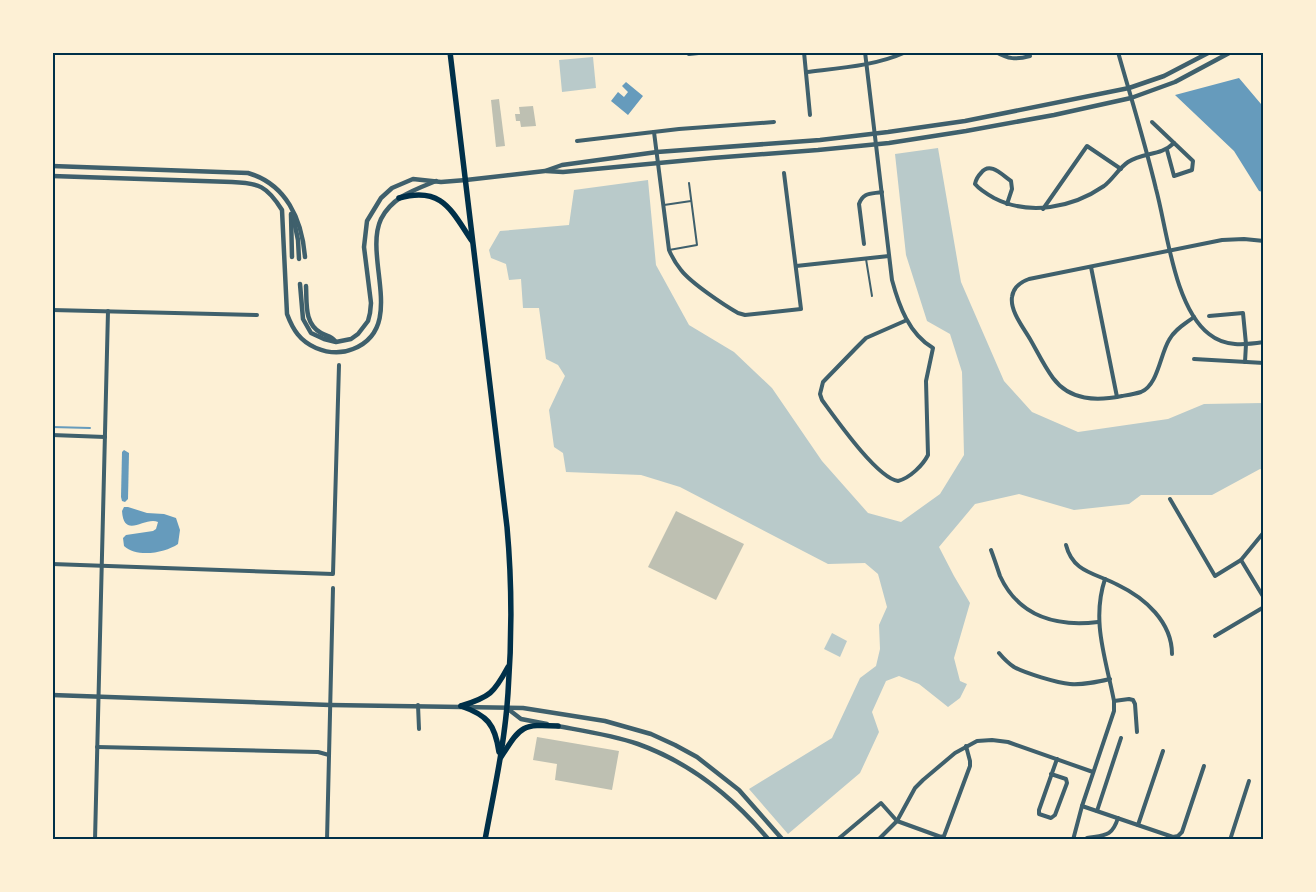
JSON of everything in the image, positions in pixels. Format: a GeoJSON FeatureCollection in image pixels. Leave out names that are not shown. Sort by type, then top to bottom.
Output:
{"type":"FeatureCollection","features":[{"type":"Feature","properties":{"kind":"main road"},"geometry":{"type":"LineString","coordinates":[[450,52],[509,547],[512,610],[507,708],[485,840]]}},
{"type":"Feature","properties":{"kind":"main road"},"geometry":{"type":"LineString","coordinates":[[399,198],[414,194],[426,195],[442,201],[452,210],[473,242]]}},
{"type":"Feature","properties":{"kind":"main road"},"geometry":{"type":"LineString","coordinates":[[461,706],[475,702],[494,690],[510,665]]}},
{"type":"Feature","properties":{"kind":"main road"},"geometry":{"type":"LineString","coordinates":[[461,706],[474,710],[490,722],[494,731],[500,759]]}},
{"type":"Feature","properties":{"kind":"main road"},"geometry":{"type":"LineString","coordinates":[[500,759],[514,736],[524,727],[537,725],[558,726]]}},
{"type":"Feature","properties":{"kind":"street"},"geometry":{"type":"LineString","coordinates":[[686,52],[689,54],[708,52]]}},
{"type":"Feature","properties":{"kind":"street"},"geometry":{"type":"LineString","coordinates":[[804,52],[810,115]]}},
{"type":"Feature","properties":{"kind":"street"},"geometry":{"type":"LineString","coordinates":[[865,52],[889,256],[897,296],[907,320],[918,337],[933,348],[926,381],[928,455],[907,478],[898,481],[887,477],[853,442],[822,400],[820,394],[823,382],[866,338],[907,320]]}},
{"type":"Feature","properties":{"kind":"street"},"geometry":{"type":"LineString","coordinates":[[807,72],[867,64],[906,52]]}},
{"type":"Feature","properties":{"kind":"street"},"geometry":{"type":"LineString","coordinates":[[996,52],[1006,58],[1017,60],[1030,56]]}},
{"type":"Feature","properties":{"kind":"street"},"geometry":{"type":"LineString","coordinates":[[1118,52],[1147,155],[1181,290],[1194,317],[1201,327],[1217,340],[1226,343],[1246,344],[1264,342]]}},
{"type":"Feature","properties":{"kind":"street"},"geometry":{"type":"LineString","coordinates":[[545,171],[562,165],[657,152],[875,134],[965,121],[1129,88],[1164,76],[1210,52]]}},
{"type":"Feature","properties":{"kind":"street"},"geometry":{"type":"LineString","coordinates":[[300,284],[303,320],[311,333],[324,340],[336,342],[351,339],[358,334],[368,321],[371,303],[364,247],[367,221],[375,206],[392,188],[413,180],[466,180],[545,171],[563,172],[876,144],[976,130],[1131,98],[1175,82],[1231,52]]}},
{"type":"Feature","properties":{"kind":"street"},"geometry":{"type":"LineString","coordinates":[[577,141],[654,132],[774,122]]}},
{"type":"Feature","properties":{"kind":"street"},"geometry":{"type":"LineString","coordinates":[[1152,122],[1193,161],[1192,170],[1174,176],[1167,150]]}},
{"type":"Feature","properties":{"kind":"street"},"geometry":{"type":"LineString","coordinates":[[654,132],[669,250],[677,266],[687,276],[732,310],[746,315],[801,309],[784,173]]}},
{"type":"Feature","properties":{"kind":"street"},"geometry":{"type":"LineString","coordinates":[[1007,204],[1012,189],[1011,181],[993,168],[984,168],[975,184],[985,193],[1007,204],[1043,209],[1069,203],[1096,191],[1110,182],[1129,161],[1167,150],[1174,143]]}},
{"type":"Feature","properties":{"kind":"street"},"geometry":{"type":"LineString","coordinates":[[1043,209],[1087,146],[1121,169]]}},
{"type":"Feature","properties":{"kind":"street"},"geometry":{"type":"LineString","coordinates":[[52,166],[248,173],[261,177],[275,186],[291,210],[304,240],[305,257]]}},
{"type":"Feature","properties":{"kind":"street"},"geometry":{"type":"LineString","coordinates":[[53,176],[247,182],[260,186],[274,197],[282,210],[287,314],[291,325],[298,336],[307,344],[330,352],[342,352],[358,347],[374,331],[378,324],[381,305],[377,232],[384,214],[389,206],[399,198],[412,190],[437,180]]}},
{"type":"Feature","properties":{"kind":"street"},"geometry":{"type":"LineString","coordinates":[[864,244],[859,204],[861,198],[866,194],[882,192]]}},
{"type":"Feature","properties":{"kind":"street"},"geometry":{"type":"LineString","coordinates":[[291,210],[292,257]]}},
{"type":"Feature","properties":{"kind":"street"},"geometry":{"type":"LineString","coordinates":[[291,210],[298,240],[298,258]]}},
{"type":"Feature","properties":{"kind":"street"},"geometry":{"type":"LineString","coordinates":[[1194,317],[1177,329],[1170,338],[1153,382],[1148,388],[1141,392],[1096,400],[1084,398],[1066,390],[1052,378],[1012,304],[1014,291],[1025,280],[1222,240],[1244,239],[1264,241]]}},
{"type":"Feature","properties":{"kind":"street"},"geometry":{"type":"LineString","coordinates":[[796,266],[889,256]]}},
{"type":"Feature","properties":{"kind":"street"},"geometry":{"type":"LineString","coordinates":[[1091,267],[1117,397]]}},
{"type":"Feature","properties":{"kind":"street"},"geometry":{"type":"LineString","coordinates":[[306,286],[308,318],[312,326],[322,334],[332,337],[336,342]]}},
{"type":"Feature","properties":{"kind":"street"},"geometry":{"type":"LineString","coordinates":[[52,310],[257,315]]}},
{"type":"Feature","properties":{"kind":"street"},"geometry":{"type":"LineString","coordinates":[[95,840],[108,311]]}},
{"type":"Feature","properties":{"kind":"street"},"geometry":{"type":"LineString","coordinates":[[1209,316],[1242,313],[1246,344],[1245,362]]}},
{"type":"Feature","properties":{"kind":"street"},"geometry":{"type":"LineString","coordinates":[[1194,359],[1264,363]]}},
{"type":"Feature","properties":{"kind":"street"},"geometry":{"type":"LineString","coordinates":[[52,564],[333,574],[339,365]]}},
{"type":"Feature","properties":{"kind":"street"},"geometry":{"type":"LineString","coordinates":[[52,435],[105,437]]}},
{"type":"Feature","properties":{"kind":"street"},"geometry":{"type":"LineString","coordinates":[[1170,500],[1215,576],[1240,560],[1264,532]]}},
{"type":"Feature","properties":{"kind":"street"},"geometry":{"type":"LineString","coordinates":[[1066,545],[1068,554],[1078,566],[1089,573],[1130,591],[1154,611],[1171,637],[1172,654]]}},
{"type":"Feature","properties":{"kind":"street"},"geometry":{"type":"LineString","coordinates":[[991,550],[1001,576],[1010,592],[1033,613],[1055,622],[1077,624],[1098,622]]}},
{"type":"Feature","properties":{"kind":"street"},"geometry":{"type":"LineString","coordinates":[[1240,560],[1264,598]]}},
{"type":"Feature","properties":{"kind":"street"},"geometry":{"type":"LineString","coordinates":[[1073,840],[1082,806],[1114,711],[1114,700],[1098,622],[1098,602],[1105,579]]}},
{"type":"Feature","properties":{"kind":"street"},"geometry":{"type":"LineString","coordinates":[[327,840],[333,588]]}},
{"type":"Feature","properties":{"kind":"street"},"geometry":{"type":"LineString","coordinates":[[1215,636],[1264,607]]}},
{"type":"Feature","properties":{"kind":"street"},"geometry":{"type":"LineString","coordinates":[[999,653],[1006,662],[1016,668],[1058,682],[1084,684],[1110,679]]}},
{"type":"Feature","properties":{"kind":"street"},"geometry":{"type":"LineString","coordinates":[[52,695],[330,705],[523,708],[605,721],[675,744],[712,767],[739,790],[782,840]]}},
{"type":"Feature","properties":{"kind":"street"},"geometry":{"type":"LineString","coordinates":[[1114,700],[1133,700],[1137,732]]}},
{"type":"Feature","properties":{"kind":"street"},"geometry":{"type":"LineString","coordinates":[[418,705],[419,729]]}},
{"type":"Feature","properties":{"kind":"street"},"geometry":{"type":"LineString","coordinates":[[507,708],[521,719],[622,740],[668,757],[697,774],[738,805],[769,840]]}},
{"type":"Feature","properties":{"kind":"street"},"geometry":{"type":"LineString","coordinates":[[1096,811],[1121,738]]}},
{"type":"Feature","properties":{"kind":"street"},"geometry":{"type":"LineString","coordinates":[[878,840],[897,821],[915,788],[955,753],[966,746],[984,740],[1000,740],[1093,772]]}},
{"type":"Feature","properties":{"kind":"street"},"geometry":{"type":"LineString","coordinates":[[837,840],[881,803],[897,821],[941,837],[944,836],[970,766],[966,746]]}},
{"type":"Feature","properties":{"kind":"street"},"geometry":{"type":"LineString","coordinates":[[97,747],[318,752],[329,755]]}},
{"type":"Feature","properties":{"kind":"street"},"geometry":{"type":"LineString","coordinates":[[1138,825],[1163,751]]}},
{"type":"Feature","properties":{"kind":"street"},"geometry":{"type":"LineString","coordinates":[[1052,774],[1066,779],[1067,783],[1056,815],[1051,818],[1039,814],[1039,810],[1057,759]]}},
{"type":"Feature","properties":{"kind":"street"},"geometry":{"type":"LineString","coordinates":[[1082,806],[1173,837],[1178,836],[1182,832],[1204,766]]}},
{"type":"Feature","properties":{"kind":"street"},"geometry":{"type":"LineString","coordinates":[[1230,840],[1249,781]]}},
{"type":"Feature","properties":{"kind":"street"},"geometry":{"type":"LineString","coordinates":[[1087,838],[1108,834],[1115,828],[1118,818]]}},
{"type":"Feature","properties":{"kind":"street"},"geometry":{"type":"LineString","coordinates":[[1160,840],[1163,833]]}},
{"type":"Feature","properties":{"kind":"lane"},"geometry":{"type":"LineString","coordinates":[[669,250],[697,245],[689,183]]}},
{"type":"Feature","properties":{"kind":"lane"},"geometry":{"type":"LineString","coordinates":[[663,205],[691,202]]}},
{"type":"Feature","properties":{"kind":"lane"},"geometry":{"type":"LineString","coordinates":[[866,258],[872,296]]}},
{"type":"Feature","properties":{"kind":"shaded area"},"geometry":{"type":"Polygon","coordinates":[[[593,57],[596,88],[562,92],[559,60],[593,57]]]}},
{"type":"Feature","properties":{"kind":"shaded area"},"geometry":{"type":"Polygon","coordinates":[[[938,148],[961,282],[1004,381],[1032,412],[1078,432],[1168,419],[1204,404],[1263,403],[1263,470],[1260,469],[1212,495],[1141,495],[1129,504],[1074,510],[1019,494],[975,504],[939,547],[970,603],[954,658],[960,681],[967,684],[960,698],[948,707],[919,684],[899,676],[886,681],[872,712],[879,732],[860,773],[788,834],[749,789],[832,738],[860,678],[876,666],[880,649],[879,625],[887,607],[878,574],[865,563],[828,564],[680,487],[641,475],[566,472],[563,453],[554,447],[549,410],[565,376],[558,365],[546,359],[539,308],[523,308],[521,279],[509,280],[506,264],[491,258],[489,250],[500,231],[569,225],[574,190],[648,180],[656,265],[689,325],[734,352],[772,388],[822,461],[868,513],[901,522],[940,494],[964,455],[962,372],[950,334],[927,321],[906,255],[895,154],[938,148]]]}},
{"type":"Feature","properties":{"kind":"shaded area"},"geometry":{"type":"Polygon","coordinates":[[[832,633],[847,641],[840,657],[824,649],[832,633]]]}},
{"type":"Feature","properties":{"kind":"water"},"geometry":{"type":"Polygon","coordinates":[[[1239,78],[1261,104],[1263,111],[1263,192],[1259,191],[1234,151],[1175,95],[1239,78]]]}},
{"type":"Feature","properties":{"kind":"water"},"geometry":{"type":"Polygon","coordinates":[[[626,82],[643,96],[628,115],[611,101],[618,92],[624,97],[628,92],[622,86],[626,82]]]}},
{"type":"Feature","properties":{"kind":"water"},"geometry":{"type":"Polygon","coordinates":[[[124,450],[129,453],[128,499],[125,502],[122,501],[121,497],[122,452],[124,450]]]}},
{"type":"Feature","properties":{"kind":"water"},"geometry":{"type":"Polygon","coordinates":[[[124,507],[176,518],[180,530],[178,544],[166,550],[151,553],[136,552],[124,546],[123,538],[126,535],[153,531],[156,529],[158,522],[153,521],[131,526],[124,520],[122,511],[124,507]]]}},
{"type":"Feature","properties":{"kind":"building"},"geometry":{"type":"Polygon","coordinates":[[[499,99],[505,146],[496,147],[491,100],[499,99]]]}},
{"type":"Feature","properties":{"kind":"building"},"geometry":{"type":"Polygon","coordinates":[[[533,106],[536,126],[521,127],[520,121],[516,121],[515,114],[520,114],[519,107],[533,106]]]}},
{"type":"Feature","properties":{"kind":"building"},"geometry":{"type":"Polygon","coordinates":[[[676,511],[744,544],[716,600],[648,567],[676,511]]]}},
{"type":"Feature","properties":{"kind":"building"},"geometry":{"type":"Polygon","coordinates":[[[537,737],[619,751],[612,790],[555,780],[557,764],[533,760],[537,737]]]}},
{"type":"Feature","properties":{"kind":"waterway"},"geometry":{"type":"LineString","coordinates":[[52,427],[90,428]]}}]}
